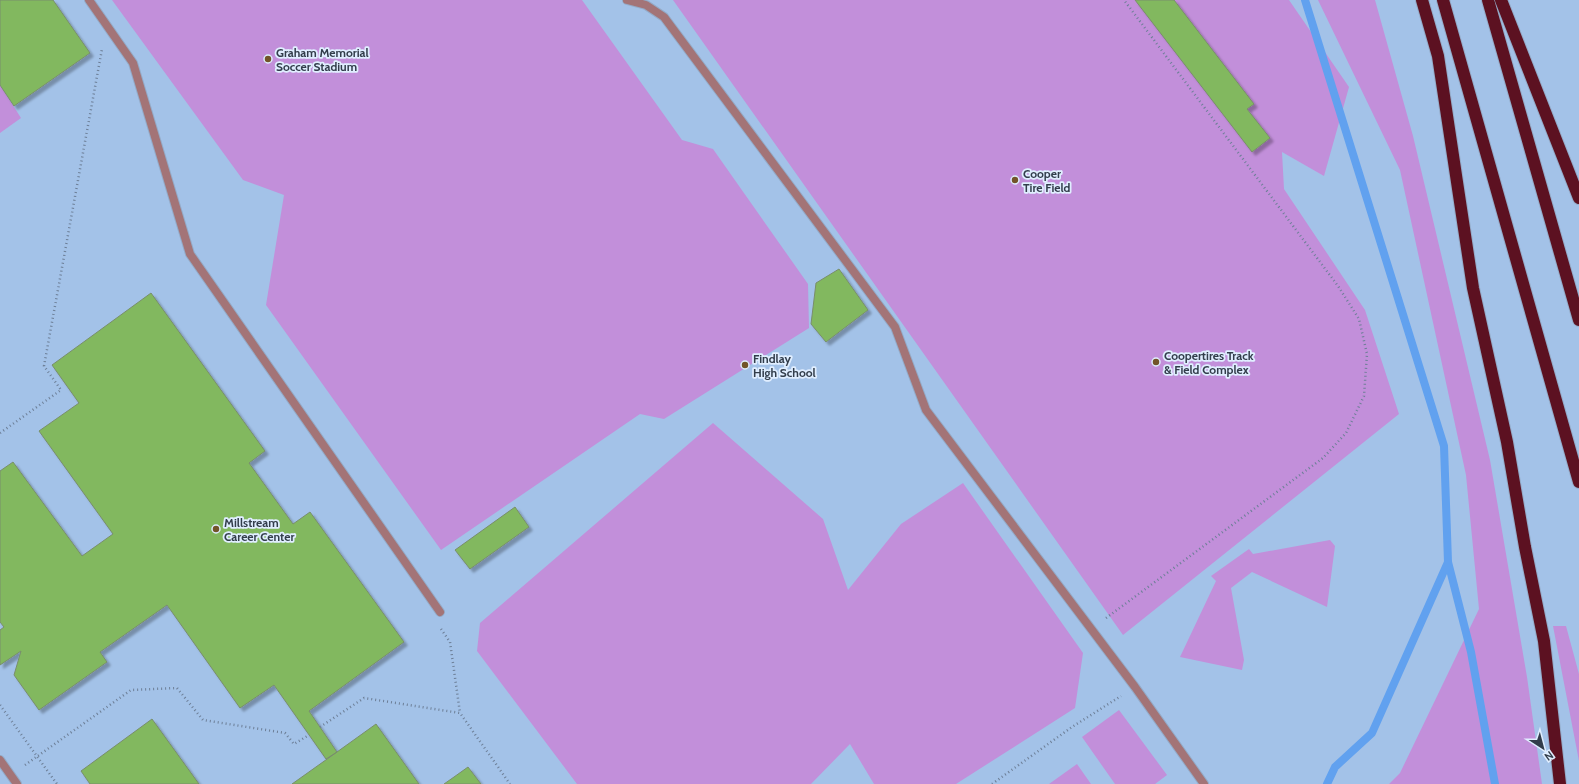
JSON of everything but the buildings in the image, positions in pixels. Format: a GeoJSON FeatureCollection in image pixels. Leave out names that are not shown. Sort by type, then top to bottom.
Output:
{"type":"FeatureCollection","features":[{"type":"Feature","properties":{"kind":"highway"},"geometry":{"type":"LineString","coordinates":[[1422,0],[1438,56],[1473,288],[1507,442],[1525,547],[1544,641],[1560,784]]}},
{"type":"Feature","properties":{"kind":"highway"},"geometry":{"type":"LineString","coordinates":[[1443,0],[1579,482]]}},
{"type":"Feature","properties":{"kind":"highway"},"geometry":{"type":"LineString","coordinates":[[1488,0],[1579,320]]}},
{"type":"Feature","properties":{"kind":"highway"},"geometry":{"type":"LineString","coordinates":[[1501,0],[1579,198]]}},
{"type":"Feature","properties":{"kind":"lane"},"geometry":{"type":"LineString","coordinates":[[89,0],[133,63],[190,254],[440,612]]}},
{"type":"Feature","properties":{"kind":"lane"},"geometry":{"type":"LineString","coordinates":[[627,0],[646,5],[664,17],[895,327],[926,410],[1135,687],[1204,784]]}},
{"type":"Feature","properties":{"kind":"lane"},"geometry":{"type":"LineString","coordinates":[[0,760],[17,784]]}},
{"type":"Feature","properties":{"kind":"path"},"geometry":{"type":"LineString","coordinates":[[1091,629],[1323,458],[1346,432],[1364,396],[1367,354],[1359,319],[1338,286],[1124,0]]}},
{"type":"Feature","properties":{"kind":"path"},"geometry":{"type":"LineString","coordinates":[[0,433],[60,390],[44,366],[106,25]]}},
{"type":"Feature","properties":{"kind":"path"},"geometry":{"type":"LineString","coordinates":[[440,612],[436,622],[450,642],[460,713],[510,784]]}},
{"type":"Feature","properties":{"kind":"path"},"geometry":{"type":"LineString","coordinates":[[992,784],[1072,727],[1135,687]]}},
{"type":"Feature","properties":{"kind":"path"},"geometry":{"type":"LineString","coordinates":[[11,775],[131,690],[177,688],[203,720],[285,733],[294,744],[309,735]]}},
{"type":"Feature","properties":{"kind":"path"},"geometry":{"type":"LineString","coordinates":[[320,727],[364,698],[460,713]]}},
{"type":"Feature","properties":{"kind":"path"},"geometry":{"type":"LineString","coordinates":[[0,705],[57,784]]}},
{"type":"Feature","properties":{"kind":"shaded area","name":"Findlay High School"},"geometry":{"type":"Polygon","coordinates":[[[0,0],[1579,0],[1579,784],[0,784],[0,0]]]}},
{"type":"Feature","properties":{"kind":"shaded area"},"geometry":{"type":"Polygon","coordinates":[[[112,0],[582,0],[682,140],[713,149],[808,284],[809,328],[664,419],[640,414],[441,550],[266,305],[284,195],[243,180],[112,0]]]}},
{"type":"Feature","properties":{"kind":"shaded area","name":"Coopertires Track & Field Complex"},"geometry":{"type":"Polygon","coordinates":[[[673,0],[1289,0],[1349,87],[1324,176],[1282,152],[1284,189],[1365,310],[1399,414],[1123,635],[673,0]]]}},
{"type":"Feature","properties":{"kind":"shaded area"},"geometry":{"type":"Polygon","coordinates":[[[1318,0],[1375,0],[1413,136],[1490,460],[1527,677],[1542,784],[1389,784],[1400,773],[1479,609],[1466,475],[1400,170],[1318,0]]]}},
{"type":"Feature","properties":{"kind":"shaded area"},"geometry":{"type":"Polygon","coordinates":[[[0,85],[21,118],[0,133],[0,85]]]}},
{"type":"Feature","properties":{"kind":"shaded area"},"geometry":{"type":"Polygon","coordinates":[[[713,423],[823,519],[848,590],[901,524],[963,483],[1083,653],[1075,708],[956,784],[874,784],[850,744],[811,784],[577,784],[477,651],[480,623],[713,423]]]}},
{"type":"Feature","properties":{"kind":"shaded area"},"geometry":{"type":"Polygon","coordinates":[[[1330,540],[1335,546],[1327,607],[1252,572],[1231,588],[1244,660],[1242,670],[1180,657],[1216,581],[1211,576],[1249,549],[1253,554],[1330,540]]]}},
{"type":"Feature","properties":{"kind":"shaded area"},"geometry":{"type":"Polygon","coordinates":[[[1553,626],[1566,626],[1579,674],[1579,761],[1553,626]]]}},
{"type":"Feature","properties":{"kind":"shaded area"},"geometry":{"type":"Polygon","coordinates":[[[1119,710],[1167,775],[1155,784],[1115,784],[1082,737],[1119,710]]]}},
{"type":"Feature","properties":{"kind":"shaded area"},"geometry":{"type":"Polygon","coordinates":[[[1077,764],[1091,784],[1049,784],[1077,764]]]}},
{"type":"Feature","properties":{"kind":"waterway"},"geometry":{"type":"LineString","coordinates":[[1305,0],[1444,446],[1448,562],[1372,733],[1335,767],[1327,784]]}},
{"type":"Feature","properties":{"kind":"waterway"},"geometry":{"type":"LineString","coordinates":[[1448,562],[1471,652],[1495,784]]}},
{"type":"Feature","properties":{"kind":"place","name":"Graham Memorial Soccer Stadium"},"geometry":{"type":"Point","coordinates":[268,59]}},
{"type":"Feature","properties":{"kind":"place","name":"Cooper Tire Field"},"geometry":{"type":"Point","coordinates":[1015,180]}},
{"type":"Feature","properties":{"kind":"place","name":"Coopertires Track & Field Complex"},"geometry":{"type":"Point","coordinates":[1156,362]}},
{"type":"Feature","properties":{"kind":"place","name":"Findlay High School"},"geometry":{"type":"Point","coordinates":[745,365]}},
{"type":"Feature","properties":{"kind":"place","name":"Millstream Career Center"},"geometry":{"type":"Point","coordinates":[216,529]}}]}
